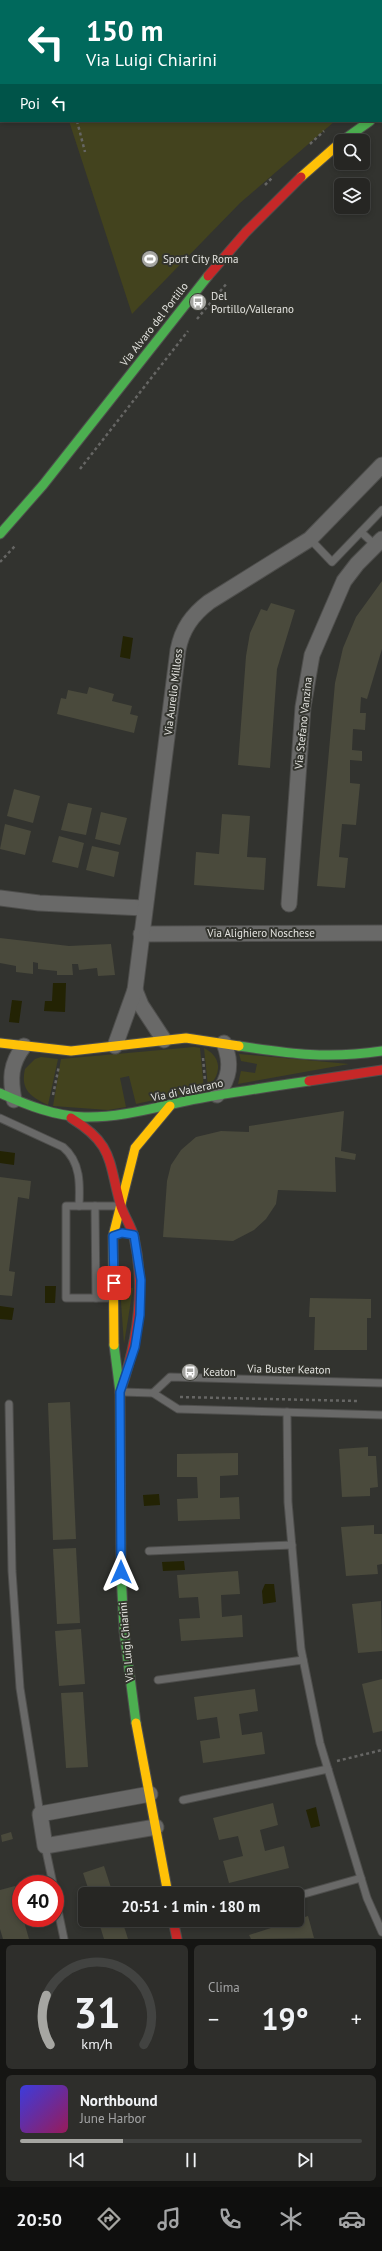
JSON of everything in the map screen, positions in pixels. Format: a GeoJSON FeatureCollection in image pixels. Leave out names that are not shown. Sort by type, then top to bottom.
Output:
{"type":"FeatureCollection","features":[{"type":"Feature","properties":{"kind":"street","name":"Via Alvaro del Portillo"},"geometry":{"type":"LineString","coordinates":[[352,134],[369,122]]}},
{"type":"Feature","properties":{"kind":"street","name":"Via Alvaro del Portillo"},"geometry":{"type":"LineString","coordinates":[[0,534],[37,492],[222,256],[291,184],[334,148]]}},
{"type":"Feature","properties":{"kind":"street","name":"Via Aurelio Milloss"},"geometry":{"type":"LineString","coordinates":[[115,1046],[135,990],[144,908],[178,650],[182,635],[195,614],[209,602],[310,539],[382,465]]}},
{"type":"Feature","properties":{"kind":"street","name":"Via Stefano Vanzina"},"geometry":{"type":"LineString","coordinates":[[289,904],[303,707],[308,672],[318,640],[342,585],[357,564],[379,542]]}},
{"type":"Feature","properties":{"kind":"street"},"geometry":{"type":"LineString","coordinates":[[0,898],[39,904],[144,908]]}},
{"type":"Feature","properties":{"kind":"street","name":"Via Alighiero Noschese"},"geometry":{"type":"LineString","coordinates":[[141,934],[382,933]]}},
{"type":"Feature","properties":{"kind":"street"},"geometry":{"type":"LineString","coordinates":[[135,990],[141,1005],[164,1040]]}},
{"type":"Feature","properties":{"kind":"street"},"geometry":{"type":"LineString","coordinates":[[0,1043],[71,1051],[164,1040],[202,1039],[292,1054],[322,1056],[350,1056],[382,1051]]}},
{"type":"Feature","properties":{"kind":"street"},"geometry":{"type":"LineString","coordinates":[[211,1096],[225,1084],[230,1070],[229,1056],[224,1043]]}},
{"type":"Feature","properties":{"kind":"street"},"geometry":{"type":"LineString","coordinates":[[14,1100],[11,1080],[12,1069],[24,1046]]}},
{"type":"Feature","properties":{"kind":"street","name":"Via di Vallerano"},"geometry":{"type":"LineString","coordinates":[[0,1093],[39,1110],[67,1116],[88,1118],[115,1117],[211,1096],[382,1070]]}},
{"type":"Feature","properties":{"kind":"street","name":"Via Luigi Chiarini"},"geometry":{"type":"LineString","coordinates":[[167,1887],[132,1699],[122,1608],[120,1392],[114,1348],[113,1236],[135,1148],[144,1134],[170,1106]]}},
{"type":"Feature","properties":{"kind":"street","name":"Via Luigi Chiarini"},"geometry":{"type":"LineString","coordinates":[[67,1116],[93,1132],[105,1144],[111,1160],[127,1234],[141,1280],[140,1315],[135,1347],[120,1392]]}},
{"type":"Feature","properties":{"kind":"street"},"geometry":{"type":"LineString","coordinates":[[150,1794],[40,1814],[45,1846],[156,1827]]}},
{"type":"Feature","properties":{"kind":"street"},"geometry":{"type":"LineString","coordinates":[[174,1927],[177,1939]]}},
{"type":"Feature","properties":{"kind":"lane"},"geometry":{"type":"LineString","coordinates":[[310,539],[332,562],[382,510]]}},
{"type":"Feature","properties":{"kind":"lane"},"geometry":{"type":"LineString","coordinates":[[361,532],[379,542]]}},
{"type":"Feature","properties":{"kind":"lane"},"geometry":{"type":"LineString","coordinates":[[0,1118],[63,1147],[71,1154],[77,1167],[79,1206]]}},
{"type":"Feature","properties":{"kind":"lane"},"geometry":{"type":"LineString","coordinates":[[114,1298],[66,1298],[66,1206],[121,1206]]}},
{"type":"Feature","properties":{"kind":"lane"},"geometry":{"type":"LineString","coordinates":[[95,1206],[96,1298]]}},
{"type":"Feature","properties":{"kind":"lane"},"geometry":{"type":"LineString","coordinates":[[113,1236],[127,1234]]}},
{"type":"Feature","properties":{"kind":"lane"},"geometry":{"type":"LineString","coordinates":[[114,1348],[126,1351],[135,1347]]}},
{"type":"Feature","properties":{"kind":"lane","name":"Via Buster Keaton"},"geometry":{"type":"LineString","coordinates":[[153,1393],[170,1377],[382,1383]]}},
{"type":"Feature","properties":{"kind":"lane"},"geometry":{"type":"LineString","coordinates":[[120,1392],[153,1393],[178,1409],[382,1415]]}},
{"type":"Feature","properties":{"kind":"lane"},"geometry":{"type":"LineString","coordinates":[[9,1404],[12,1571],[20,1688],[40,1814]]}},
{"type":"Feature","properties":{"kind":"lane"},"geometry":{"type":"LineString","coordinates":[[287,1412],[287,1481],[303,1660],[317,1728],[327,1766],[362,1878],[382,1932]]}},
{"type":"Feature","properties":{"kind":"lane"},"geometry":{"type":"LineString","coordinates":[[149,1551],[292,1545]]}},
{"type":"Feature","properties":{"kind":"lane"},"geometry":{"type":"LineString","coordinates":[[158,1680],[303,1660]]}},
{"type":"Feature","properties":{"kind":"lane"},"geometry":{"type":"LineString","coordinates":[[183,1800],[327,1766]]}},
{"type":"Feature","properties":{"kind":"lane"},"geometry":{"type":"LineString","coordinates":[[45,1846],[50,1875]]}},
{"type":"Feature","properties":{"kind":"lane"},"geometry":{"type":"LineString","coordinates":[[304,1894],[362,1878]]}},
{"type":"Feature","properties":{"kind":"lane"},"geometry":{"type":"LineString","coordinates":[[61,1927],[64,1939]]}},
{"type":"Feature","properties":{"kind":"path"},"geometry":{"type":"LineString","coordinates":[[77,122],[85,152]]}},
{"type":"Feature","properties":{"kind":"path"},"geometry":{"type":"LineString","coordinates":[[196,322],[230,279]]}},
{"type":"Feature","properties":{"kind":"path"},"geometry":{"type":"LineString","coordinates":[[76,474],[191,328]]}},
{"type":"Feature","properties":{"kind":"path"},"geometry":{"type":"LineString","coordinates":[[0,562],[16,545]]}},
{"type":"Feature","properties":{"kind":"path"},"geometry":{"type":"LineString","coordinates":[[202,1039],[211,1096]]}},
{"type":"Feature","properties":{"kind":"path"},"geometry":{"type":"LineString","coordinates":[[52,1099],[60,1058]]}},
{"type":"Feature","properties":{"kind":"path"},"geometry":{"type":"LineString","coordinates":[[357,1382],[357,1414]]}},
{"type":"Feature","properties":{"kind":"path"},"geometry":{"type":"LineString","coordinates":[[178,1396],[357,1401]]}},
{"type":"Feature","properties":{"kind":"path"},"geometry":{"type":"LineString","coordinates":[[327,1766],[382,1750]]}},
{"type":"Feature","properties":{"kind":"shaded area","name":"Sport City Roma"},"geometry":{"type":"Polygon","coordinates":[[[69,122],[334,122],[240,203],[132,314],[69,122]]]}},
{"type":"Feature","properties":{"kind":"shaded area"},"geometry":{"type":"Polygon","coordinates":[[[123,636],[133,638],[130,659],[120,657],[123,636]]]}},
{"type":"Feature","properties":{"kind":"shaded area"},"geometry":{"type":"Polygon","coordinates":[[[53,983],[66,983],[65,1012],[44,1011],[45,1001],[52,1001],[53,983]]]}},
{"type":"Feature","properties":{"kind":"shaded area"},"geometry":{"type":"Polygon","coordinates":[[[12,1000],[22,1001],[19,1023],[9,1022],[12,1000]]]}},
{"type":"Feature","properties":{"kind":"shaded area"},"geometry":{"type":"Polygon","coordinates":[[[194,1047],[200,1048],[204,1089],[136,1104],[129,1076],[120,1078],[126,1107],[108,1110],[53,1106],[61,1059],[194,1047]]]}},
{"type":"Feature","properties":{"kind":"shaded area"},"geometry":{"type":"Polygon","coordinates":[[[204,1048],[214,1056],[218,1066],[216,1077],[208,1087],[204,1048]]]}},
{"type":"Feature","properties":{"kind":"shaded area"},"geometry":{"type":"Polygon","coordinates":[[[239,1054],[349,1064],[238,1084],[241,1071],[255,1073],[257,1064],[241,1061],[239,1054]]]}},
{"type":"Feature","properties":{"kind":"shaded area"},"geometry":{"type":"Polygon","coordinates":[[[41,1057],[58,1059],[48,1105],[32,1096],[28,1092],[24,1082],[25,1069],[35,1059],[41,1057]]]}},
{"type":"Feature","properties":{"kind":"shaded area"},"geometry":{"type":"Polygon","coordinates":[[[0,1151],[15,1153],[14,1165],[0,1163],[0,1151]]]}},
{"type":"Feature","properties":{"kind":"shaded area"},"geometry":{"type":"Polygon","coordinates":[[[45,1286],[56,1286],[55,1303],[45,1303],[45,1286]]]}},
{"type":"Feature","properties":{"kind":"shaded area"},"geometry":{"type":"Polygon","coordinates":[[[120,1288],[133,1288],[124,1344],[120,1288]]]}},
{"type":"Feature","properties":{"kind":"shaded area"},"geometry":{"type":"Polygon","coordinates":[[[0,1306],[14,1308],[12,1320],[0,1319],[0,1306]]]}},
{"type":"Feature","properties":{"kind":"shaded area"},"geometry":{"type":"Polygon","coordinates":[[[159,1494],[160,1505],[144,1506],[143,1495],[159,1494]]]}},
{"type":"Feature","properties":{"kind":"shaded area"},"geometry":{"type":"Polygon","coordinates":[[[184,1561],[185,1570],[163,1571],[162,1562],[184,1561]]]}},
{"type":"Feature","properties":{"kind":"shaded area"},"geometry":{"type":"Polygon","coordinates":[[[265,1584],[274,1584],[276,1602],[263,1604],[262,1591],[265,1584]]]}},
{"type":"Feature","properties":{"kind":"shaded area"},"geometry":{"type":"Polygon","coordinates":[[[316,1807],[320,1826],[311,1828],[306,1810],[316,1807]]]}},
{"type":"Feature","properties":{"kind":"building"},"geometry":{"type":"Polygon","coordinates":[[[382,581],[382,649],[367,699],[361,697],[360,713],[366,713],[365,730],[353,729],[352,750],[362,751],[362,761],[350,760],[350,783],[360,784],[356,825],[342,824],[339,857],[348,858],[345,888],[317,886],[335,683],[343,648],[356,617],[382,581]]]}},
{"type":"Feature","properties":{"kind":"building"},"geometry":{"type":"Polygon","coordinates":[[[271,603],[295,610],[277,669],[270,768],[238,765],[246,656],[250,633],[261,609],[267,611],[271,603]]]}},
{"type":"Feature","properties":{"kind":"building"},"geometry":{"type":"Polygon","coordinates":[[[89,687],[114,694],[112,701],[132,706],[130,714],[138,716],[134,733],[57,714],[61,698],[66,699],[68,690],[87,694],[89,687]]]}},
{"type":"Feature","properties":{"kind":"building"},"geometry":{"type":"Polygon","coordinates":[[[14,789],[40,796],[33,823],[7,816],[14,789]]]}},
{"type":"Feature","properties":{"kind":"building"},"geometry":{"type":"Polygon","coordinates":[[[68,803],[92,808],[86,835],[61,830],[68,803]]]}},
{"type":"Feature","properties":{"kind":"building"},"geometry":{"type":"Polygon","coordinates":[[[101,812],[127,818],[120,845],[95,839],[101,812]]]}},
{"type":"Feature","properties":{"kind":"building"},"geometry":{"type":"Polygon","coordinates":[[[222,814],[250,816],[247,857],[266,858],[264,890],[194,885],[196,852],[219,854],[222,814]]]}},
{"type":"Feature","properties":{"kind":"building"},"geometry":{"type":"Polygon","coordinates":[[[5,824],[31,831],[25,855],[0,849],[5,824]]]}},
{"type":"Feature","properties":{"kind":"building"},"geometry":{"type":"Polygon","coordinates":[[[59,836],[84,843],[78,868],[52,862],[59,836]]]}},
{"type":"Feature","properties":{"kind":"building"},"geometry":{"type":"Polygon","coordinates":[[[92,846],[119,852],[114,877],[86,870],[92,846]]]}},
{"type":"Feature","properties":{"kind":"building"},"geometry":{"type":"Polygon","coordinates":[[[0,938],[69,946],[111,944],[115,975],[98,976],[97,968],[79,970],[78,964],[72,964],[73,975],[57,975],[57,971],[38,969],[38,963],[33,962],[33,974],[16,972],[16,966],[0,963],[0,938]]]}},
{"type":"Feature","properties":{"kind":"building"},"geometry":{"type":"Polygon","coordinates":[[[344,1111],[341,1151],[356,1154],[355,1160],[335,1157],[336,1192],[278,1190],[276,1204],[266,1219],[254,1230],[233,1241],[163,1237],[167,1181],[171,1165],[181,1150],[196,1137],[221,1131],[249,1132],[249,1126],[344,1111]]]}},
{"type":"Feature","properties":{"kind":"building"},"geometry":{"type":"Polygon","coordinates":[[[0,1177],[31,1181],[29,1199],[18,1197],[9,1271],[15,1272],[12,1296],[0,1295],[0,1177]]]}},
{"type":"Feature","properties":{"kind":"building"},"geometry":{"type":"Polygon","coordinates":[[[310,1298],[371,1299],[371,1318],[367,1318],[367,1350],[314,1350],[315,1317],[309,1317],[310,1298]]]}},
{"type":"Feature","properties":{"kind":"building"},"geometry":{"type":"Polygon","coordinates":[[[70,1402],[76,1539],[53,1540],[48,1403],[70,1402]]]}},
{"type":"Feature","properties":{"kind":"building"},"geometry":{"type":"Polygon","coordinates":[[[368,1447],[368,1456],[376,1456],[378,1487],[370,1488],[370,1496],[342,1497],[339,1449],[368,1447]]]}},
{"type":"Feature","properties":{"kind":"building"},"geometry":{"type":"Polygon","coordinates":[[[238,1453],[238,1475],[220,1476],[220,1498],[239,1497],[240,1519],[178,1521],[177,1499],[198,1498],[197,1477],[177,1477],[177,1454],[238,1453]]]}},
{"type":"Feature","properties":{"kind":"building"},"geometry":{"type":"Polygon","coordinates":[[[374,1525],[374,1534],[382,1534],[382,1564],[377,1565],[378,1574],[346,1576],[341,1527],[374,1525]]]}},
{"type":"Feature","properties":{"kind":"building"},"geometry":{"type":"Polygon","coordinates":[[[76,1548],[80,1623],[57,1624],[53,1549],[76,1548]]]}},
{"type":"Feature","properties":{"kind":"building"},"geometry":{"type":"Polygon","coordinates":[[[238,1571],[240,1594],[221,1595],[222,1617],[242,1615],[243,1637],[181,1641],[179,1619],[200,1618],[198,1597],[179,1598],[177,1575],[238,1571]]]}},
{"type":"Feature","properties":{"kind":"building"},"geometry":{"type":"Polygon","coordinates":[[[381,1601],[382,1651],[358,1653],[352,1604],[381,1601]]]}},
{"type":"Feature","properties":{"kind":"building"},"geometry":{"type":"Polygon","coordinates":[[[81,1629],[85,1684],[59,1686],[55,1631],[81,1629]]]}},
{"type":"Feature","properties":{"kind":"building"},"geometry":{"type":"Polygon","coordinates":[[[382,1679],[382,1731],[373,1733],[362,1684],[382,1679]]]}},
{"type":"Feature","properties":{"kind":"building"},"geometry":{"type":"Polygon","coordinates":[[[255,1689],[258,1711],[239,1714],[242,1735],[262,1732],[265,1754],[203,1763],[200,1741],[220,1738],[217,1717],[197,1720],[194,1697],[255,1689]]]}},
{"type":"Feature","properties":{"kind":"building"},"geometry":{"type":"Polygon","coordinates":[[[83,1692],[88,1767],[66,1768],[61,1693],[83,1692]]]}},
{"type":"Feature","properties":{"kind":"building"},"geometry":{"type":"Polygon","coordinates":[[[273,1803],[278,1825],[260,1830],[265,1851],[284,1846],[289,1868],[229,1883],[223,1861],[243,1856],[238,1836],[219,1840],[213,1818],[273,1803]]]}},
{"type":"Feature","properties":{"kind":"building"},"geometry":{"type":"Polygon","coordinates":[[[11,1832],[13,1839],[2,1842],[1,1835],[11,1832]]]}},
{"type":"Feature","properties":{"kind":"building"},"geometry":{"type":"Polygon","coordinates":[[[104,1866],[111,1887],[88,1887],[83,1873],[104,1866]]]}},
{"type":"Feature","properties":{"kind":"building"},"geometry":{"type":"Polygon","coordinates":[[[12,1887],[12,1927],[26,1927],[29,1939],[3,1939],[0,1929],[0,1890],[12,1887]]]}},
{"type":"Feature","properties":{"kind":"building"},"geometry":{"type":"Polygon","coordinates":[[[308,1916],[314,1938],[251,1939],[249,1935],[274,1927],[304,1927],[304,1917],[308,1916]]]}},
{"type":"Feature","properties":{"kind":"building"},"geometry":{"type":"Polygon","coordinates":[[[100,1927],[124,1927],[128,1939],[104,1939],[100,1927]]]}},
{"type":"Feature","properties":{"kind":"traffic: fast"},"geometry":{"type":"LineString","coordinates":[[352,134],[369,122]]}},
{"type":"Feature","properties":{"kind":"traffic: fast"},"geometry":{"type":"LineString","coordinates":[[0,534],[43,485],[208,276]]}},
{"type":"Feature","properties":{"kind":"traffic: fast"},"geometry":{"type":"LineString","coordinates":[[239,1046],[276,1051],[327,1055],[344,1055],[382,1051]]}},
{"type":"Feature","properties":{"kind":"traffic: fast"},"geometry":{"type":"LineString","coordinates":[[0,1093],[31,1106],[62,1115],[97,1117],[123,1114],[217,1095],[309,1081]]}},
{"type":"Feature","properties":{"kind":"traffic: fast"},"geometry":{"type":"LineString","coordinates":[[114,1345],[120,1392],[121,1572],[124,1631],[136,1723]]}},
{"type":"Feature","properties":{"kind":"traffic: slow"},"geometry":{"type":"LineString","coordinates":[[301,177],[334,148]]}},
{"type":"Feature","properties":{"kind":"traffic: slow"},"geometry":{"type":"LineString","coordinates":[[0,1043],[71,1051],[186,1038],[239,1046]]}},
{"type":"Feature","properties":{"kind":"traffic: slow"},"geometry":{"type":"LineString","coordinates":[[114,1345],[113,1236],[135,1148],[170,1106]]}},
{"type":"Feature","properties":{"kind":"traffic: slow"},"geometry":{"type":"LineString","coordinates":[[136,1723],[167,1887]]}},
{"type":"Feature","properties":{"kind":"traffic: jam"},"geometry":{"type":"LineString","coordinates":[[208,276],[246,232],[301,177]]}},
{"type":"Feature","properties":{"kind":"traffic: jam"},"geometry":{"type":"LineString","coordinates":[[309,1081],[382,1070]]}},
{"type":"Feature","properties":{"kind":"traffic: jam"},"geometry":{"type":"LineString","coordinates":[[71,1118],[95,1136],[107,1154],[121,1207],[134,1237],[138,1257],[140,1296],[136,1335],[120,1392]]}},
{"type":"Feature","properties":{"kind":"traffic: jam"},"geometry":{"type":"LineString","coordinates":[[174,1927],[177,1939]]}},
{"type":"Feature","properties":{"kind":"place","name":"Sport City Roma"},"geometry":{"type":"Point","coordinates":[150,259]}},
{"type":"Feature","properties":{"kind":"place","name":"Del Portillo/Vallerano"},"geometry":{"type":"Point","coordinates":[198,302]}},
{"type":"Feature","properties":{"kind":"place","name":"Keaton"},"geometry":{"type":"Point","coordinates":[190,1372]}},
{"type":"Feature","properties":{"kind":"route"},"geometry":{"type":"LineString","coordinates":[[114,1283],[113,1236],[122,1233],[134,1235],[141,1280],[140,1315],[137,1340],[120,1392],[121,1572]]}}]}
